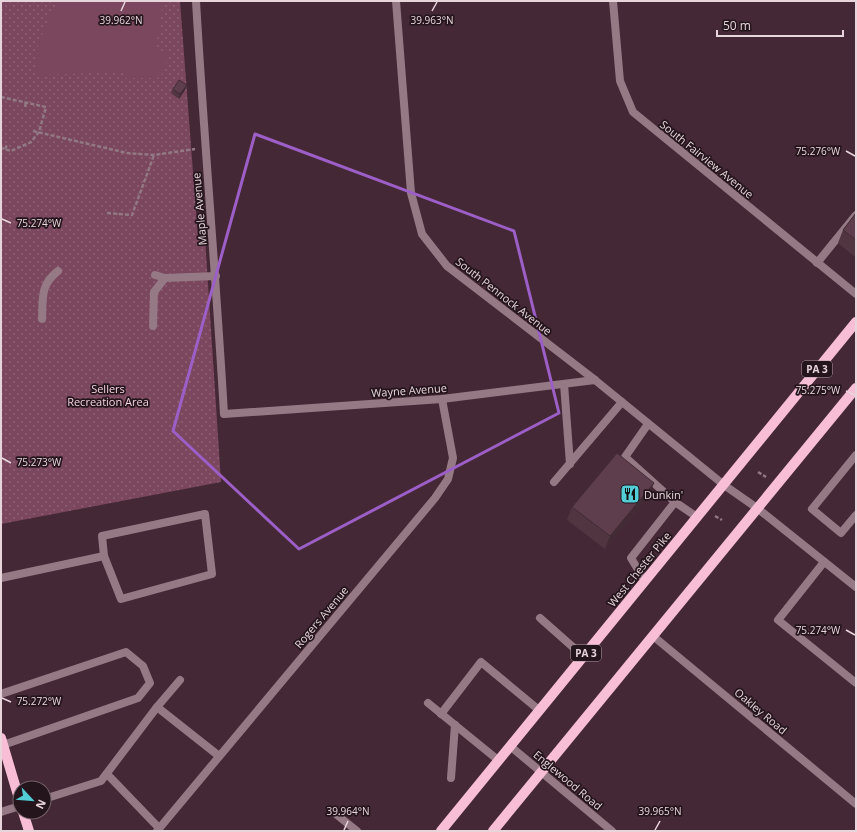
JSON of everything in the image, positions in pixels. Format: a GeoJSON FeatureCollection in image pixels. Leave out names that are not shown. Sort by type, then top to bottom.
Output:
{"type":"FeatureCollection","features":[{"type":"Feature","properties":{"kind":"main road","name":"West Chester Pike"},"geometry":{"type":"LineString","coordinates":[[440,831],[856,322]]}},
{"type":"Feature","properties":{"kind":"main road"},"geometry":{"type":"LineString","coordinates":[[493,831],[856,388]]}},
{"type":"Feature","properties":{"kind":"main road"},"geometry":{"type":"LineString","coordinates":[[2,741],[14,780]]}},
{"type":"Feature","properties":{"kind":"main road"},"geometry":{"type":"LineString","coordinates":[[26,820],[29,831]]}},
{"type":"Feature","properties":{"kind":"street","name":"Maple Avenue"},"geometry":{"type":"LineString","coordinates":[[196,1],[205,146],[216,276],[224,414]]}},
{"type":"Feature","properties":{"kind":"street","name":"South Pennock Avenue"},"geometry":{"type":"LineString","coordinates":[[396,1],[411,193],[422,234],[447,266],[595,380],[724,485],[757,508],[856,587]]}},
{"type":"Feature","properties":{"kind":"street","name":"South Fairview Avenue"},"geometry":{"type":"LineString","coordinates":[[613,1],[620,81],[633,112],[856,294]]}},
{"type":"Feature","properties":{"kind":"street"},"geometry":{"type":"LineString","coordinates":[[817,263],[856,215]]}},
{"type":"Feature","properties":{"kind":"street"},"geometry":{"type":"LineString","coordinates":[[42,319],[43,291],[49,278],[58,271]]}},
{"type":"Feature","properties":{"kind":"street"},"geometry":{"type":"LineString","coordinates":[[155,275],[165,278],[216,276]]}},
{"type":"Feature","properties":{"kind":"street"},"geometry":{"type":"LineString","coordinates":[[152,326],[154,292],[165,278]]}},
{"type":"Feature","properties":{"kind":"street","name":"Wayne Avenue"},"geometry":{"type":"LineString","coordinates":[[224,414],[442,399],[595,380]]}},
{"type":"Feature","properties":{"kind":"street"},"geometry":{"type":"LineString","coordinates":[[564,384],[570,464]]}},
{"type":"Feature","properties":{"kind":"street","name":"Rogers Avenue"},"geometry":{"type":"LineString","coordinates":[[158,830],[435,498],[448,479],[453,458],[442,399]]}},
{"type":"Feature","properties":{"kind":"street"},"geometry":{"type":"LineString","coordinates":[[554,482],[622,402]]}},
{"type":"Feature","properties":{"kind":"street"},"geometry":{"type":"LineString","coordinates":[[648,424],[625,457],[675,502],[697,518]]}},
{"type":"Feature","properties":{"kind":"street"},"geometry":{"type":"LineString","coordinates":[[856,454],[812,509],[841,533],[856,515]]}},
{"type":"Feature","properties":{"kind":"street"},"geometry":{"type":"LineString","coordinates":[[645,581],[631,558],[675,502]]}},
{"type":"Feature","properties":{"kind":"street"},"geometry":{"type":"LineString","coordinates":[[205,514],[212,574],[121,599],[104,556],[102,536],[205,514]]}},
{"type":"Feature","properties":{"kind":"street"},"geometry":{"type":"LineString","coordinates":[[1,578],[104,556]]}},
{"type":"Feature","properties":{"kind":"street"},"geometry":{"type":"LineString","coordinates":[[824,562],[778,620],[856,683]]}},
{"type":"Feature","properties":{"kind":"street"},"geometry":{"type":"LineString","coordinates":[[540,618],[583,656]]}},
{"type":"Feature","properties":{"kind":"street","name":"Oakley Road"},"geometry":{"type":"LineString","coordinates":[[653,636],[856,804]]}},
{"type":"Feature","properties":{"kind":"street"},"geometry":{"type":"LineString","coordinates":[[1,694],[126,652],[143,666],[150,683],[138,698],[2,741]]}},
{"type":"Feature","properties":{"kind":"street"},"geometry":{"type":"LineString","coordinates":[[441,714],[481,662],[539,710]]}},
{"type":"Feature","properties":{"kind":"street"},"geometry":{"type":"LineString","coordinates":[[52,796],[101,781],[180,680]]}},
{"type":"Feature","properties":{"kind":"street"},"geometry":{"type":"LineString","coordinates":[[428,703],[498,760]]}},
{"type":"Feature","properties":{"kind":"street"},"geometry":{"type":"LineString","coordinates":[[158,707],[219,756]]}},
{"type":"Feature","properties":{"kind":"street"},"geometry":{"type":"LineString","coordinates":[[451,778],[454,725]]}},
{"type":"Feature","properties":{"kind":"street","name":"Englewood Road"},"geometry":{"type":"LineString","coordinates":[[510,746],[612,831]]}},
{"type":"Feature","properties":{"kind":"street"},"geometry":{"type":"LineString","coordinates":[[107,774],[158,830]]}},
{"type":"Feature","properties":{"kind":"street"},"geometry":{"type":"LineString","coordinates":[[1,812],[12,809]]}},
{"type":"Feature","properties":{"kind":"street"},"geometry":{"type":"LineString","coordinates":[[337,815],[357,831]]}},
{"type":"Feature","properties":{"kind":"path"},"geometry":{"type":"LineString","coordinates":[[1,97],[46,107],[39,132],[31,142],[11,151],[1,148]]}},
{"type":"Feature","properties":{"kind":"path"},"geometry":{"type":"LineString","coordinates":[[25,107],[26,102]]}},
{"type":"Feature","properties":{"kind":"path"},"geometry":{"type":"LineString","coordinates":[[32,131],[127,152],[154,155],[187,151],[205,146]]}},
{"type":"Feature","properties":{"kind":"path"},"geometry":{"type":"LineString","coordinates":[[5,149],[7,145]]}},
{"type":"Feature","properties":{"kind":"path"},"geometry":{"type":"LineString","coordinates":[[107,213],[132,216],[154,155]]}},
{"type":"Feature","properties":{"kind":"path"},"geometry":{"type":"LineString","coordinates":[[758,472],[768,479]]}},
{"type":"Feature","properties":{"kind":"path"},"geometry":{"type":"LineString","coordinates":[[712,514],[722,520]]}},
{"type":"Feature","properties":{"kind":"highlighted area"},"geometry":{"type":"Polygon","coordinates":[[[255,134],[514,231],[559,413],[299,549],[173,431],[255,134]]]}},
{"type":"Feature","properties":{"kind":"green space","name":"Sellers Recreation Area"},"geometry":{"type":"Polygon","coordinates":[[[1,1],[180,1],[198,238],[205,238],[221,482],[1,524],[1,1]]]}},
{"type":"Feature","properties":{"kind":"green space"},"geometry":{"type":"Polygon","coordinates":[[[58,1],[164,1],[155,51],[168,53],[165,71],[158,78],[123,78],[123,72],[36,75],[38,45],[48,19],[58,1]]]}},
{"type":"Feature","properties":{"kind":"building"},"geometry":{"type":"Polygon","coordinates":[[[179,80],[187,85],[180,94],[173,89],[179,80]]]}},
{"type":"Feature","properties":{"kind":"building"},"geometry":{"type":"Polygon","coordinates":[[[856,213],[856,240],[843,230],[856,213]]]}},
{"type":"Feature","properties":{"kind":"building"},"geometry":{"type":"Polygon","coordinates":[[[617,453],[654,483],[610,536],[572,507],[617,453]]]}},
{"type":"Feature","properties":{"kind":"place","name":"Dunkin'"},"geometry":{"type":"Point","coordinates":[630,494]}}]}
